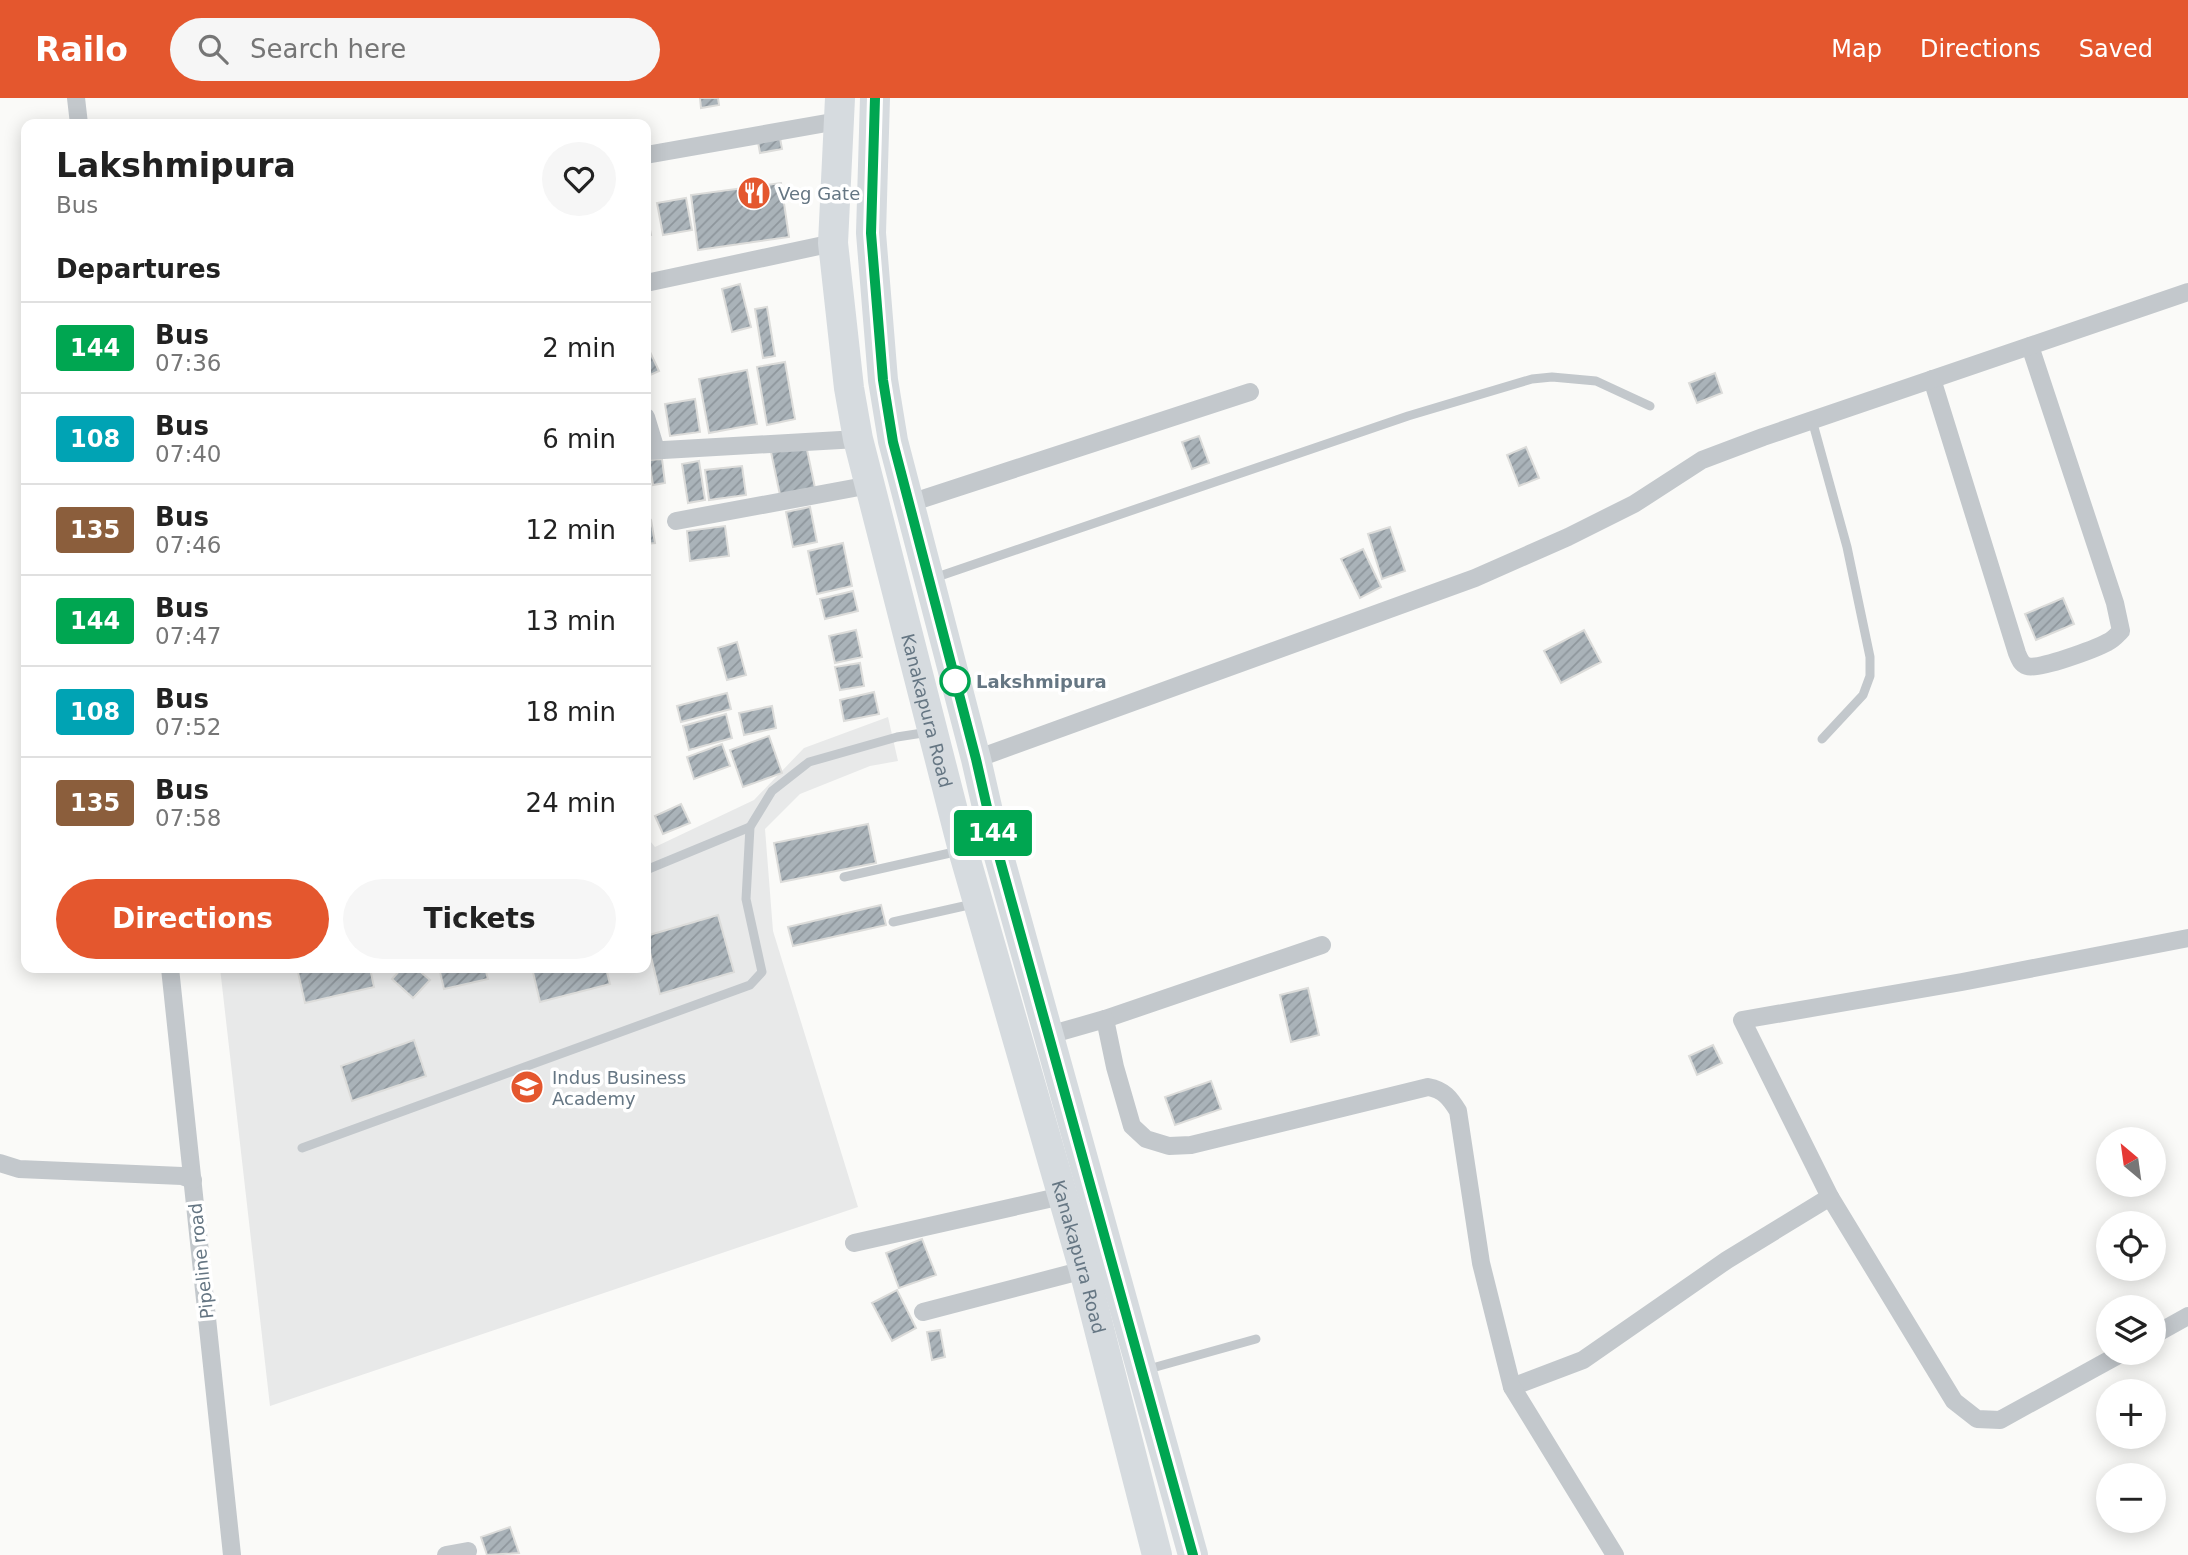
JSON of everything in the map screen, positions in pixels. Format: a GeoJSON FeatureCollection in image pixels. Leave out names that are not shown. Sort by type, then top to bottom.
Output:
{"type":"FeatureCollection","features":[{"type":"Feature","properties":{"kind":"highway","name":"Kanakapura Road"},"geometry":{"type":"LineString","coordinates":[[875,98],[871,233],[880,353],[893,442],[995,842],[1194,1555]]}},
{"type":"Feature","properties":{"kind":"highway","name":"Kanakapura Road"},"geometry":{"type":"LineString","coordinates":[[839,109],[833,243],[849,388],[858,439],[963,850],[1084,1270],[1157,1555]]}},
{"type":"Feature","properties":{"kind":"highway"},"geometry":{"type":"LineString","coordinates":[[1041,1119],[1069,1111]]}},
{"type":"Feature","properties":{"kind":"street"},"geometry":{"type":"LineString","coordinates":[[76,98],[78,119]]}},
{"type":"Feature","properties":{"kind":"street"},"geometry":{"type":"LineString","coordinates":[[651,154],[839,109]]}},
{"type":"Feature","properties":{"kind":"street"},"geometry":{"type":"LineString","coordinates":[[651,282],[833,243]]}},
{"type":"Feature","properties":{"kind":"street"},"geometry":{"type":"LineString","coordinates":[[976,759],[1475,578],[1634,504],[1702,460],[2188,292]]}},
{"type":"Feature","properties":{"kind":"street"},"geometry":{"type":"LineString","coordinates":[[1932,379],[2022,663],[2028,667],[2042,665],[2086,652],[2112,640],[2121,631],[2115,603],[2030,346]]}},
{"type":"Feature","properties":{"kind":"street"},"geometry":{"type":"LineString","coordinates":[[910,503],[1250,392]]}},
{"type":"Feature","properties":{"kind":"street"},"geometry":{"type":"LineString","coordinates":[[651,450],[858,439]]}},
{"type":"Feature","properties":{"kind":"street"},"geometry":{"type":"LineString","coordinates":[[676,521],[870,485]]}},
{"type":"Feature","properties":{"kind":"street"},"geometry":{"type":"LineString","coordinates":[[2100,1365],[2000,1420],[1977,1419],[1954,1401],[1830,1197],[1742,1020],[1962,982],[2188,938]]}},
{"type":"Feature","properties":{"kind":"street"},"geometry":{"type":"LineString","coordinates":[[1049,1035],[1105,1019],[1322,945]]}},
{"type":"Feature","properties":{"kind":"street","name":"Pipeline road"},"geometry":{"type":"LineString","coordinates":[[171,973],[232,1555]]}},
{"type":"Feature","properties":{"kind":"street"},"geometry":{"type":"LineString","coordinates":[[1105,1019],[1132,1126],[1146,1139],[1169,1146],[1191,1145],[1428,1087],[1449,1096],[1458,1111],[1481,1263],[1512,1387],[1615,1555]]}},
{"type":"Feature","properties":{"kind":"street"},"geometry":{"type":"LineString","coordinates":[[0,1163],[19,1169],[182,1176],[193,1180]]}},
{"type":"Feature","properties":{"kind":"street"},"geometry":{"type":"LineString","coordinates":[[854,1243],[1062,1196]]}},
{"type":"Feature","properties":{"kind":"street"},"geometry":{"type":"LineString","coordinates":[[1512,1387],[1583,1360],[1727,1260],[1830,1197]]}},
{"type":"Feature","properties":{"kind":"street"},"geometry":{"type":"LineString","coordinates":[[923,1312],[1084,1270]]}},
{"type":"Feature","properties":{"kind":"street"},"geometry":{"type":"LineString","coordinates":[[2166,1328],[2188,1316]]}},
{"type":"Feature","properties":{"kind":"street"},"geometry":{"type":"LineString","coordinates":[[446,1555],[468,1551]]}},
{"type":"Feature","properties":{"kind":"lane"},"geometry":{"type":"LineString","coordinates":[[929,580],[1408,416],[1532,379],[1552,377],[1596,381],[1650,406]]}},
{"type":"Feature","properties":{"kind":"lane"},"geometry":{"type":"LineString","coordinates":[[1812,420],[1847,547],[1870,657],[1870,677],[1863,695],[1822,738]]}},
{"type":"Feature","properties":{"kind":"lane"},"geometry":{"type":"LineString","coordinates":[[302,1148],[750,985],[762,972],[746,899],[750,827],[772,791],[809,762],[897,737],[934,731]]}},
{"type":"Feature","properties":{"kind":"lane"},"geometry":{"type":"LineString","coordinates":[[651,868],[750,827]]}},
{"type":"Feature","properties":{"kind":"lane"},"geometry":{"type":"LineString","coordinates":[[845,877],[963,850]]}},
{"type":"Feature","properties":{"kind":"lane"},"geometry":{"type":"LineString","coordinates":[[893,922],[978,903]]}},
{"type":"Feature","properties":{"kind":"lane"},"geometry":{"type":"LineString","coordinates":[[1143,1370],[1256,1339]]}},
{"type":"Feature","properties":{"kind":"shaded area","name":"Indus Business Academy"},"geometry":{"type":"Polygon","coordinates":[[[888,717],[898,761],[870,766],[800,794],[765,829],[773,931],[858,1207],[270,1406],[221,973],[651,973],[651,842],[655,847],[754,800],[804,748],[888,717]]]}},
{"type":"Feature","properties":{"kind":"building"},"geometry":{"type":"Polygon","coordinates":[[[700,98],[718,98],[719,105],[701,108],[700,98]]]}},
{"type":"Feature","properties":{"kind":"building"},"geometry":{"type":"Polygon","coordinates":[[[780,138],[782,149],[760,153],[758,142],[780,138]]]}},
{"type":"Feature","properties":{"kind":"building"},"geometry":{"type":"Polygon","coordinates":[[[781,183],[789,237],[698,250],[691,195],[781,183]]]}},
{"type":"Feature","properties":{"kind":"building"},"geometry":{"type":"Polygon","coordinates":[[[686,198],[692,230],[663,235],[657,203],[686,198]]]}},
{"type":"Feature","properties":{"kind":"building"},"geometry":{"type":"Polygon","coordinates":[[[740,284],[751,327],[732,332],[722,289],[740,284]]]}},
{"type":"Feature","properties":{"kind":"building"},"geometry":{"type":"Polygon","coordinates":[[[767,307],[775,356],[763,358],[755,309],[767,307]]]}},
{"type":"Feature","properties":{"kind":"building"},"geometry":{"type":"Polygon","coordinates":[[[651,354],[659,371],[651,375],[651,354]]]}},
{"type":"Feature","properties":{"kind":"building"},"geometry":{"type":"Polygon","coordinates":[[[785,362],[795,419],[767,425],[757,367],[785,362]]]}},
{"type":"Feature","properties":{"kind":"building"},"geometry":{"type":"Polygon","coordinates":[[[747,370],[757,424],[709,433],[699,379],[747,370]]]}},
{"type":"Feature","properties":{"kind":"building"},"geometry":{"type":"Polygon","coordinates":[[[1715,373],[1722,393],[1697,403],[1689,383],[1715,373]]]}},
{"type":"Feature","properties":{"kind":"building"},"geometry":{"type":"Polygon","coordinates":[[[695,399],[700,432],[670,436],[665,404],[695,399]]]}},
{"type":"Feature","properties":{"kind":"building"},"geometry":{"type":"Polygon","coordinates":[[[1199,436],[1209,463],[1192,469],[1182,442],[1199,436]]]}},
{"type":"Feature","properties":{"kind":"building"},"geometry":{"type":"Polygon","coordinates":[[[806,445],[815,488],[780,495],[771,452],[806,445]]]}},
{"type":"Feature","properties":{"kind":"building"},"geometry":{"type":"Polygon","coordinates":[[[1526,447],[1539,478],[1519,486],[1507,455],[1526,447]]]}},
{"type":"Feature","properties":{"kind":"building"},"geometry":{"type":"Polygon","coordinates":[[[662,459],[665,483],[653,485],[651,460],[662,459]]]}},
{"type":"Feature","properties":{"kind":"building"},"geometry":{"type":"Polygon","coordinates":[[[699,461],[705,500],[688,503],[682,464],[699,461]]]}},
{"type":"Feature","properties":{"kind":"building"},"geometry":{"type":"Polygon","coordinates":[[[742,466],[746,495],[709,500],[705,470],[742,466]]]}},
{"type":"Feature","properties":{"kind":"building"},"geometry":{"type":"Polygon","coordinates":[[[810,507],[817,542],[793,547],[786,512],[810,507]]]}},
{"type":"Feature","properties":{"kind":"building"},"geometry":{"type":"Polygon","coordinates":[[[651,520],[655,543],[651,543],[651,520]]]}},
{"type":"Feature","properties":{"kind":"building"},"geometry":{"type":"Polygon","coordinates":[[[725,526],[729,556],[690,561],[687,531],[725,526]]]}},
{"type":"Feature","properties":{"kind":"building"},"geometry":{"type":"Polygon","coordinates":[[[1390,527],[1405,571],[1382,579],[1368,534],[1390,527]]]}},
{"type":"Feature","properties":{"kind":"building"},"geometry":{"type":"Polygon","coordinates":[[[843,543],[852,586],[817,594],[808,551],[843,543]]]}},
{"type":"Feature","properties":{"kind":"building"},"geometry":{"type":"Polygon","coordinates":[[[1363,549],[1381,587],[1360,598],[1341,559],[1363,549]]]}},
{"type":"Feature","properties":{"kind":"building"},"geometry":{"type":"Polygon","coordinates":[[[853,591],[858,611],[825,619],[820,599],[853,591]]]}},
{"type":"Feature","properties":{"kind":"building"},"geometry":{"type":"Polygon","coordinates":[[[2063,598],[2074,624],[2036,640],[2025,614],[2063,598]]]}},
{"type":"Feature","properties":{"kind":"building"},"geometry":{"type":"Polygon","coordinates":[[[856,630],[862,657],[835,663],[829,636],[856,630]]]}},
{"type":"Feature","properties":{"kind":"building"},"geometry":{"type":"Polygon","coordinates":[[[1584,630],[1601,662],[1561,683],[1544,651],[1584,630]]]}},
{"type":"Feature","properties":{"kind":"building"},"geometry":{"type":"Polygon","coordinates":[[[737,642],[746,675],[727,680],[718,648],[737,642]]]}},
{"type":"Feature","properties":{"kind":"building"},"geometry":{"type":"Polygon","coordinates":[[[860,663],[864,686],[840,690],[835,667],[860,663]]]}},
{"type":"Feature","properties":{"kind":"building"},"geometry":{"type":"Polygon","coordinates":[[[874,692],[879,714],[844,721],[840,700],[874,692]]]}},
{"type":"Feature","properties":{"kind":"building"},"geometry":{"type":"Polygon","coordinates":[[[727,693],[731,709],[681,722],[677,706],[727,693]]]}},
{"type":"Feature","properties":{"kind":"building"},"geometry":{"type":"Polygon","coordinates":[[[772,706],[776,728],[744,735],[739,713],[772,706]]]}},
{"type":"Feature","properties":{"kind":"building"},"geometry":{"type":"Polygon","coordinates":[[[726,714],[732,738],[689,750],[683,726],[726,714]]]}},
{"type":"Feature","properties":{"kind":"building"},"geometry":{"type":"Polygon","coordinates":[[[769,736],[782,773],[743,787],[730,750],[769,736]]]}},
{"type":"Feature","properties":{"kind":"building"},"geometry":{"type":"Polygon","coordinates":[[[722,744],[730,766],[694,779],[687,757],[722,744]]]}},
{"type":"Feature","properties":{"kind":"building"},"geometry":{"type":"Polygon","coordinates":[[[681,804],[690,823],[663,834],[655,816],[681,804]]]}},
{"type":"Feature","properties":{"kind":"building"},"geometry":{"type":"Polygon","coordinates":[[[868,824],[876,863],[781,882],[774,843],[868,824]]]}},
{"type":"Feature","properties":{"kind":"building"},"geometry":{"type":"Polygon","coordinates":[[[881,905],[886,925],[793,946],[788,927],[881,905]]]}},
{"type":"Feature","properties":{"kind":"building"},"geometry":{"type":"Polygon","coordinates":[[[718,915],[734,972],[660,994],[651,957],[651,935],[718,915]]]}},
{"type":"Feature","properties":{"kind":"building"},"geometry":{"type":"Polygon","coordinates":[[[298,973],[371,973],[374,987],[305,1003],[298,973]]]}},
{"type":"Feature","properties":{"kind":"building"},"geometry":{"type":"Polygon","coordinates":[[[397,973],[422,973],[430,980],[413,998],[392,979],[397,973]]]}},
{"type":"Feature","properties":{"kind":"building"},"geometry":{"type":"Polygon","coordinates":[[[440,973],[486,973],[488,979],[444,989],[440,973]]]}},
{"type":"Feature","properties":{"kind":"building"},"geometry":{"type":"Polygon","coordinates":[[[533,973],[607,973],[610,984],[540,1002],[533,973]]]}},
{"type":"Feature","properties":{"kind":"building"},"geometry":{"type":"Polygon","coordinates":[[[1308,988],[1319,1035],[1291,1042],[1280,995],[1308,988]]]}},
{"type":"Feature","properties":{"kind":"building"},"geometry":{"type":"Polygon","coordinates":[[[414,1040],[426,1076],[352,1101],[341,1066],[414,1040]]]}},
{"type":"Feature","properties":{"kind":"building"},"geometry":{"type":"Polygon","coordinates":[[[1713,1045],[1722,1063],[1697,1075],[1689,1056],[1713,1045]]]}},
{"type":"Feature","properties":{"kind":"building"},"geometry":{"type":"Polygon","coordinates":[[[1211,1081],[1221,1109],[1175,1125],[1165,1097],[1211,1081]]]}},
{"type":"Feature","properties":{"kind":"building"},"geometry":{"type":"Polygon","coordinates":[[[922,1239],[936,1275],[899,1288],[886,1253],[922,1239]]]}},
{"type":"Feature","properties":{"kind":"building"},"geometry":{"type":"Polygon","coordinates":[[[897,1290],[916,1328],[892,1341],[872,1303],[897,1290]]]}},
{"type":"Feature","properties":{"kind":"building"},"geometry":{"type":"Polygon","coordinates":[[[940,1330],[945,1357],[932,1360],[927,1332],[940,1330]]]}},
{"type":"Feature","properties":{"kind":"building"},"geometry":{"type":"Polygon","coordinates":[[[510,1527],[519,1553],[487,1555],[481,1537],[510,1527]]]}},
{"type":"Feature","properties":{"kind":"bus line","name":"144"},"geometry":{"type":"LineString","coordinates":[[875,98],[871,233],[883,380],[893,442],[995,842],[1193,1555]]}},
{"type":"Feature","properties":{"kind":"place","name":"Veg Gate"},"geometry":{"type":"Point","coordinates":[754,193]}},
{"type":"Feature","properties":{"kind":"place","name":"Lakshmipura"},"geometry":{"type":"Point","coordinates":[955,681]}},
{"type":"Feature","properties":{"kind":"place","name":"Indus Business Academy"},"geometry":{"type":"Point","coordinates":[527,1087]}}]}
